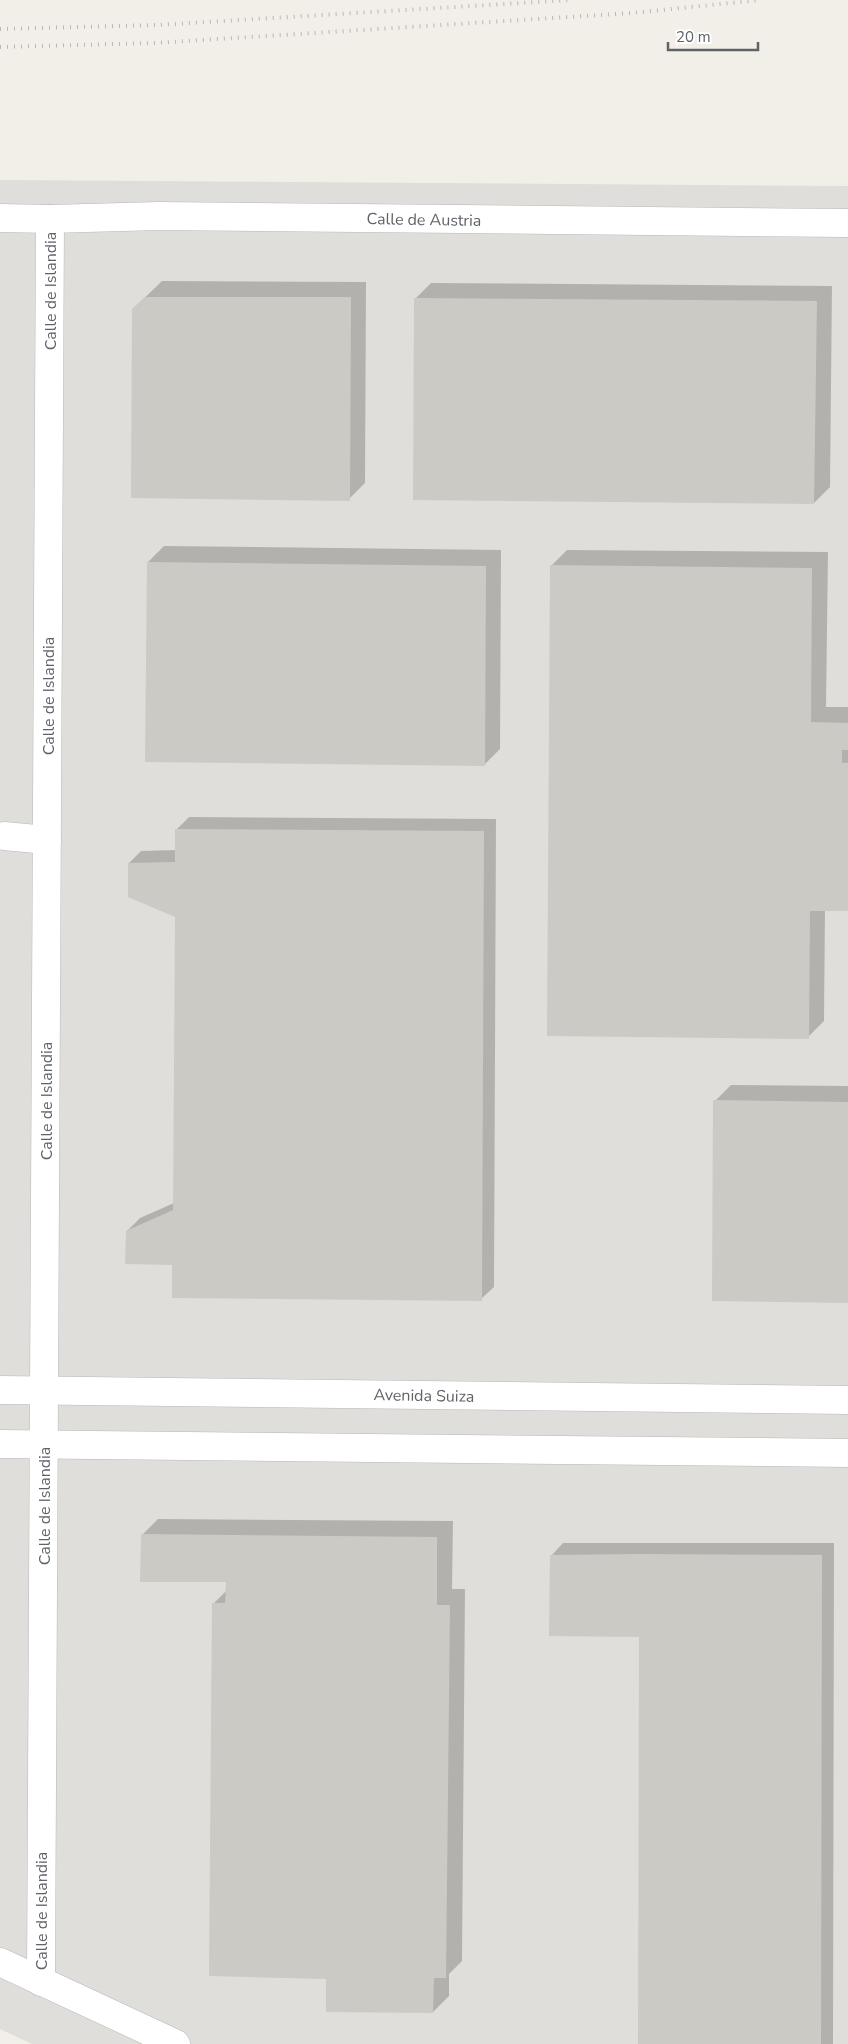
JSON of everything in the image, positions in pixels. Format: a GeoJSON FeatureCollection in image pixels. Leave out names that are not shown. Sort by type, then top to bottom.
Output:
{"type":"FeatureCollection","features":[{"type":"Feature","properties":{"kind":"street","name":"Calle de Austria"},"geometry":{"type":"LineString","coordinates":[[0,218],[50,219],[169,216],[848,223]]}},
{"type":"Feature","properties":{"kind":"street","name":"Calle de Islandia"},"geometry":{"type":"LineString","coordinates":[[41,1982],[50,219]]}},
{"type":"Feature","properties":{"kind":"street"},"geometry":{"type":"LineString","coordinates":[[4,836],[47,840]]}},
{"type":"Feature","properties":{"kind":"street","name":"Avenida Suiza"},"geometry":{"type":"LineString","coordinates":[[0,1390],[848,1400]]}},
{"type":"Feature","properties":{"kind":"street"},"geometry":{"type":"LineString","coordinates":[[0,1444],[848,1453]]}},
{"type":"Feature","properties":{"kind":"street"},"geometry":{"type":"LineString","coordinates":[[0,1962],[176,2044]]}},
{"type":"Feature","properties":{"kind":"shaded area"},"geometry":{"type":"Polygon","coordinates":[[[0,180],[848,186],[848,2044],[32,2044],[0,2029],[0,180]]]}},
{"type":"Feature","properties":{"kind":"building"},"geometry":{"type":"Polygon","coordinates":[[[145,297],[351,297],[350,501],[131,498],[132,309],[145,297]]]}},
{"type":"Feature","properties":{"kind":"building"},"geometry":{"type":"Polygon","coordinates":[[[414,298],[817,301],[814,504],[413,500],[414,298]]]}},
{"type":"Feature","properties":{"kind":"building"},"geometry":{"type":"Polygon","coordinates":[[[147,562],[486,566],[485,766],[145,762],[147,562]]]}},
{"type":"Feature","properties":{"kind":"building"},"geometry":{"type":"Polygon","coordinates":[[[550,565],[812,568],[811,722],[848,723],[848,750],[842,750],[842,763],[848,763],[848,911],[810,911],[809,1039],[547,1036],[550,565]]]}},
{"type":"Feature","properties":{"kind":"building"},"geometry":{"type":"Polygon","coordinates":[[[175,829],[484,831],[482,1301],[172,1298],[172,1265],[125,1264],[126,1231],[173,1210],[175,917],[128,897],[128,863],[175,862],[175,829]]]}},
{"type":"Feature","properties":{"kind":"building"},"geometry":{"type":"Polygon","coordinates":[[[713,1100],[848,1102],[848,1303],[712,1301],[713,1100]]]}},
{"type":"Feature","properties":{"kind":"building"},"geometry":{"type":"Polygon","coordinates":[[[141,1534],[437,1537],[437,1605],[450,1605],[446,1978],[434,1978],[433,2013],[326,2012],[326,1979],[209,1976],[212,1603],[225,1603],[226,1582],[140,1582],[141,1534]]]}},
{"type":"Feature","properties":{"kind":"building"},"geometry":{"type":"Polygon","coordinates":[[[550,1555],[822,1555],[821,2044],[638,2044],[639,1637],[549,1636],[550,1555]]]}},
{"type":"Feature","properties":{"kind":"railway"},"geometry":{"type":"LineString","coordinates":[[0,29],[157,25],[570,0]]}},
{"type":"Feature","properties":{"kind":"railway"},"geometry":{"type":"LineString","coordinates":[[0,47],[155,43],[632,13],[760,0]]}}]}
